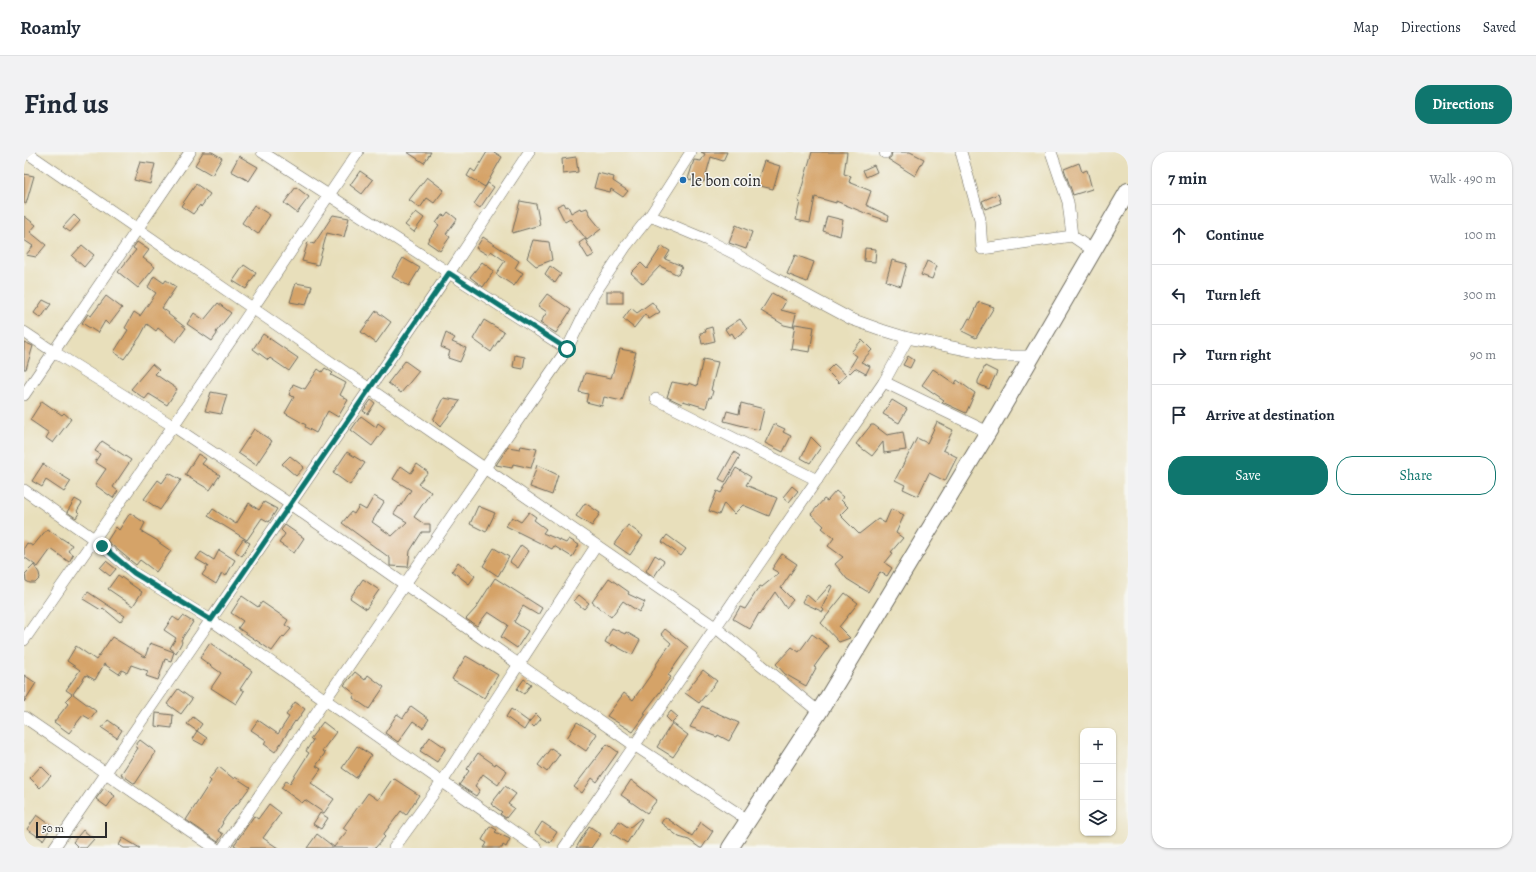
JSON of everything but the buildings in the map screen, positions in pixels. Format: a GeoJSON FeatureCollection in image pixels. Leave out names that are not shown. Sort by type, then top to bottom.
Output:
{"type":"FeatureCollection","features":[{"type":"Feature","properties":{"kind":"highway"},"geometry":{"type":"LineString","coordinates":[[730,848],[819,712],[988,432],[1128,192]]}},
{"type":"Feature","properties":{"kind":"street"},"geometry":{"type":"LineString","coordinates":[[26,152],[715,627],[819,712]]}},
{"type":"Feature","properties":{"kind":"street"},"geometry":{"type":"LineString","coordinates":[[24,395],[190,152]]}},
{"type":"Feature","properties":{"kind":"street"},"geometry":{"type":"LineString","coordinates":[[262,152],[567,349]]}},
{"type":"Feature","properties":{"kind":"street"},"geometry":{"type":"LineString","coordinates":[[24,640],[173,426],[358,152]]}},
{"type":"Feature","properties":{"kind":"street"},"geometry":{"type":"LineString","coordinates":[[54,848],[370,389],[530,152]]}},
{"type":"Feature","properties":{"kind":"street"},"geometry":{"type":"LineString","coordinates":[[223,848],[567,349],[593,296],[626,246],[650,216],[691,152]]}},
{"type":"Feature","properties":{"kind":"street"},"geometry":{"type":"LineString","coordinates":[[961,152],[980,220],[982,249],[1072,236],[1094,251]]}},
{"type":"Feature","properties":{"kind":"street"},"geometry":{"type":"LineString","coordinates":[[1051,152],[1068,202],[1072,236]]}},
{"type":"Feature","properties":{"kind":"street"},"geometry":{"type":"LineString","coordinates":[[650,216],[708,240],[851,319],[908,338],[996,356],[1032,356]]}},
{"type":"Feature","properties":{"kind":"street"},"geometry":{"type":"LineString","coordinates":[[24,332],[173,426],[290,504],[634,745],[748,820]]}},
{"type":"Feature","properties":{"kind":"street"},"geometry":{"type":"LineString","coordinates":[[564,848],[884,382],[908,338]]}},
{"type":"Feature","properties":{"kind":"street"},"geometry":{"type":"LineString","coordinates":[[884,382],[988,432]]}},
{"type":"Feature","properties":{"kind":"street"},"geometry":{"type":"LineString","coordinates":[[656,399],[817,480]]}},
{"type":"Feature","properties":{"kind":"street"},"geometry":{"type":"LineString","coordinates":[[24,490],[94,539],[134,573],[211,620],[537,848]]}},
{"type":"Feature","properties":{"kind":"street"},"geometry":{"type":"LineString","coordinates":[[394,848],[442,782],[596,546]]}},
{"type":"Feature","properties":{"kind":"street"},"geometry":{"type":"LineString","coordinates":[[24,717],[215,848]]}},
{"type":"Feature","properties":{"kind":"place","name":"le bon coin"},"geometry":{"type":"Point","coordinates":[683,180]}},
{"type":"Feature","properties":{"kind":"route"},"geometry":{"type":"LineString","coordinates":[[102,546],[134,573],[211,620],[449,273],[567,349]]}}]}
